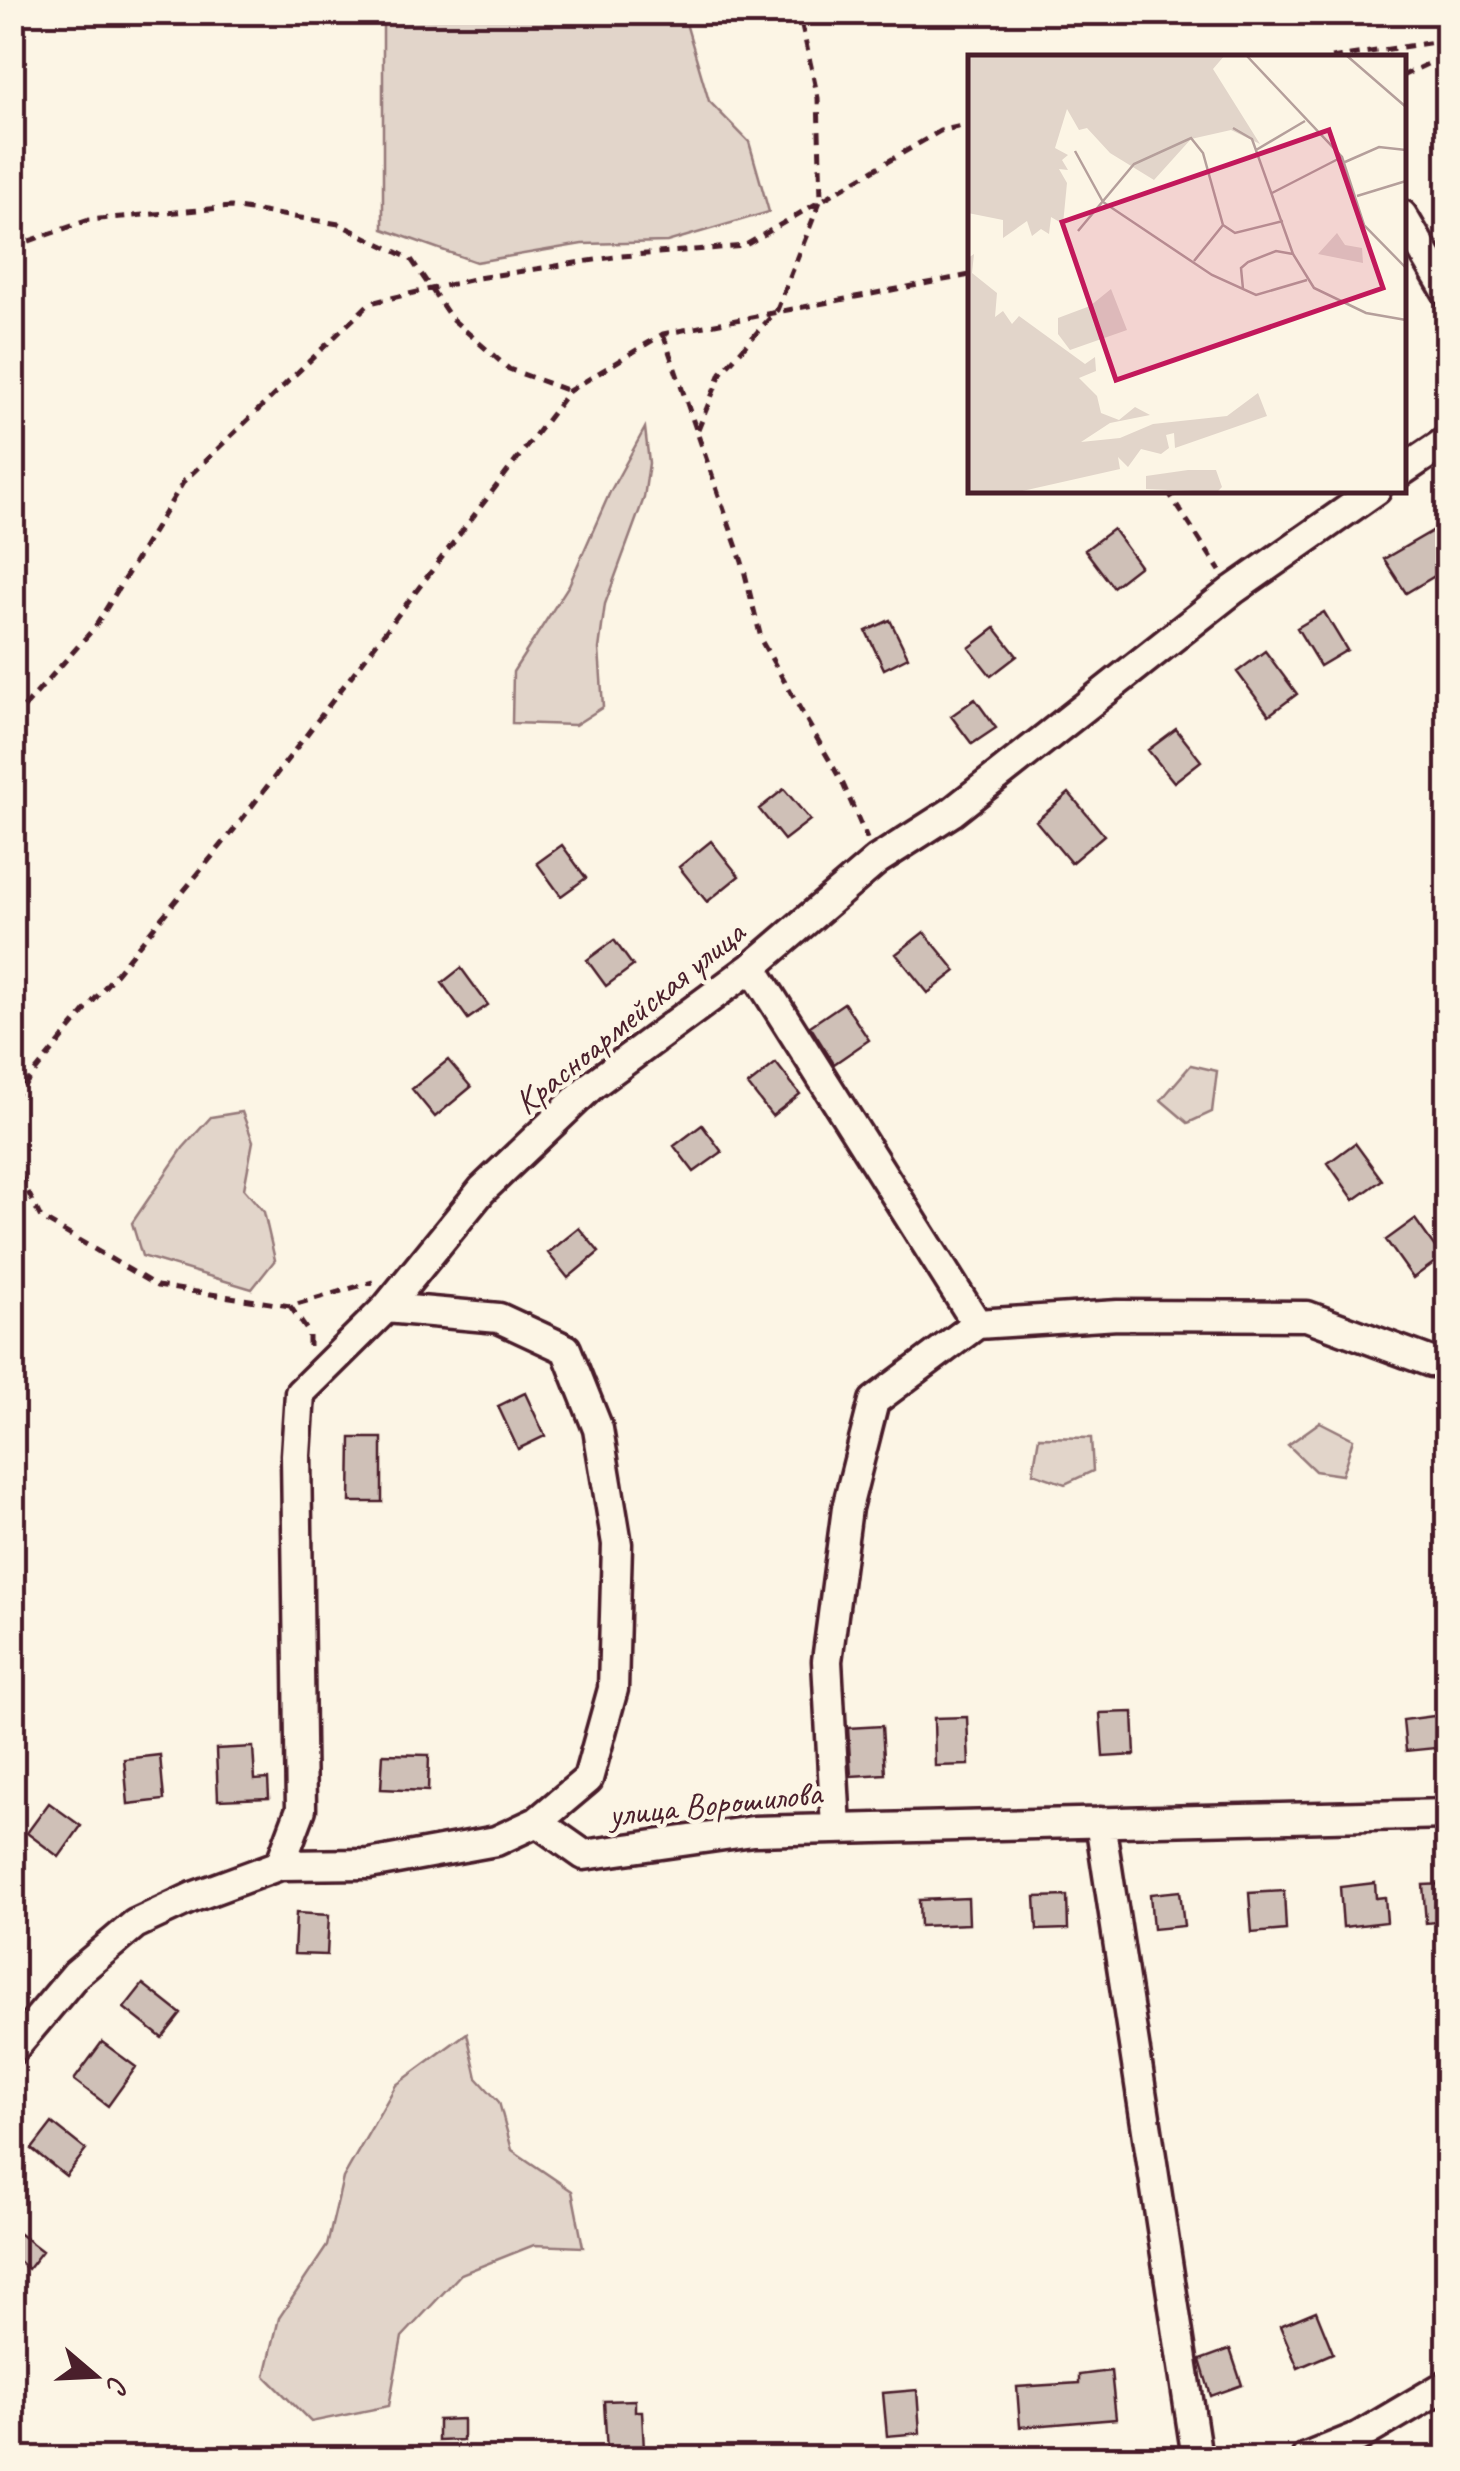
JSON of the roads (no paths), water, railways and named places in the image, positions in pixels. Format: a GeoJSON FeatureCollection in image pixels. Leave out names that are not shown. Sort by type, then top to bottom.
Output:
{"type":"FeatureCollection","features":[{"type":"Feature","properties":{"kind":"street"},"geometry":{"type":"LineString","coordinates":[[1405,220],[1448,292]]}},
{"type":"Feature","properties":{"kind":"street"},"geometry":{"type":"LineString","coordinates":[[1405,469],[1448,440]]}},
{"type":"Feature","properties":{"kind":"street","name":"Красноармейская улица"},"geometry":{"type":"LineString","coordinates":[[280,1865],[302,1808],[296,1455],[300,1393],[386,1308],[482,1190],[591,1086],[752,967],[877,860],[952,812],[1233,590],[1373,492]]}},
{"type":"Feature","properties":{"kind":"street"},"geometry":{"type":"LineString","coordinates":[[752,967],[977,1324]]}},
{"type":"Feature","properties":{"kind":"street"},"geometry":{"type":"LineString","coordinates":[[12,2050],[76,1974],[134,1924],[280,1865],[369,1864],[496,1840],[537,1822],[588,1779],[613,1689],[618,1544],[598,1428],[566,1350],[499,1318],[386,1308]]}},
{"type":"Feature","properties":{"kind":"street"},"geometry":{"type":"LineString","coordinates":[[836,1828],[827,1661],[847,1508],[874,1402],[977,1324],[1118,1315],[1306,1316],[1431,1362],[1448,1362]]}},
{"type":"Feature","properties":{"kind":"street","name":"улица Ворошилова"},"geometry":{"type":"LineString","coordinates":[[537,1822],[584,1855],[753,1831],[1448,1814]]}},
{"type":"Feature","properties":{"kind":"street"},"geometry":{"type":"LineString","coordinates":[[1100,1822],[1197,2458]]}},
{"type":"Feature","properties":{"kind":"street"},"geometry":{"type":"LineString","coordinates":[[1306,2458],[1358,2436],[1448,2384]]}}]}
